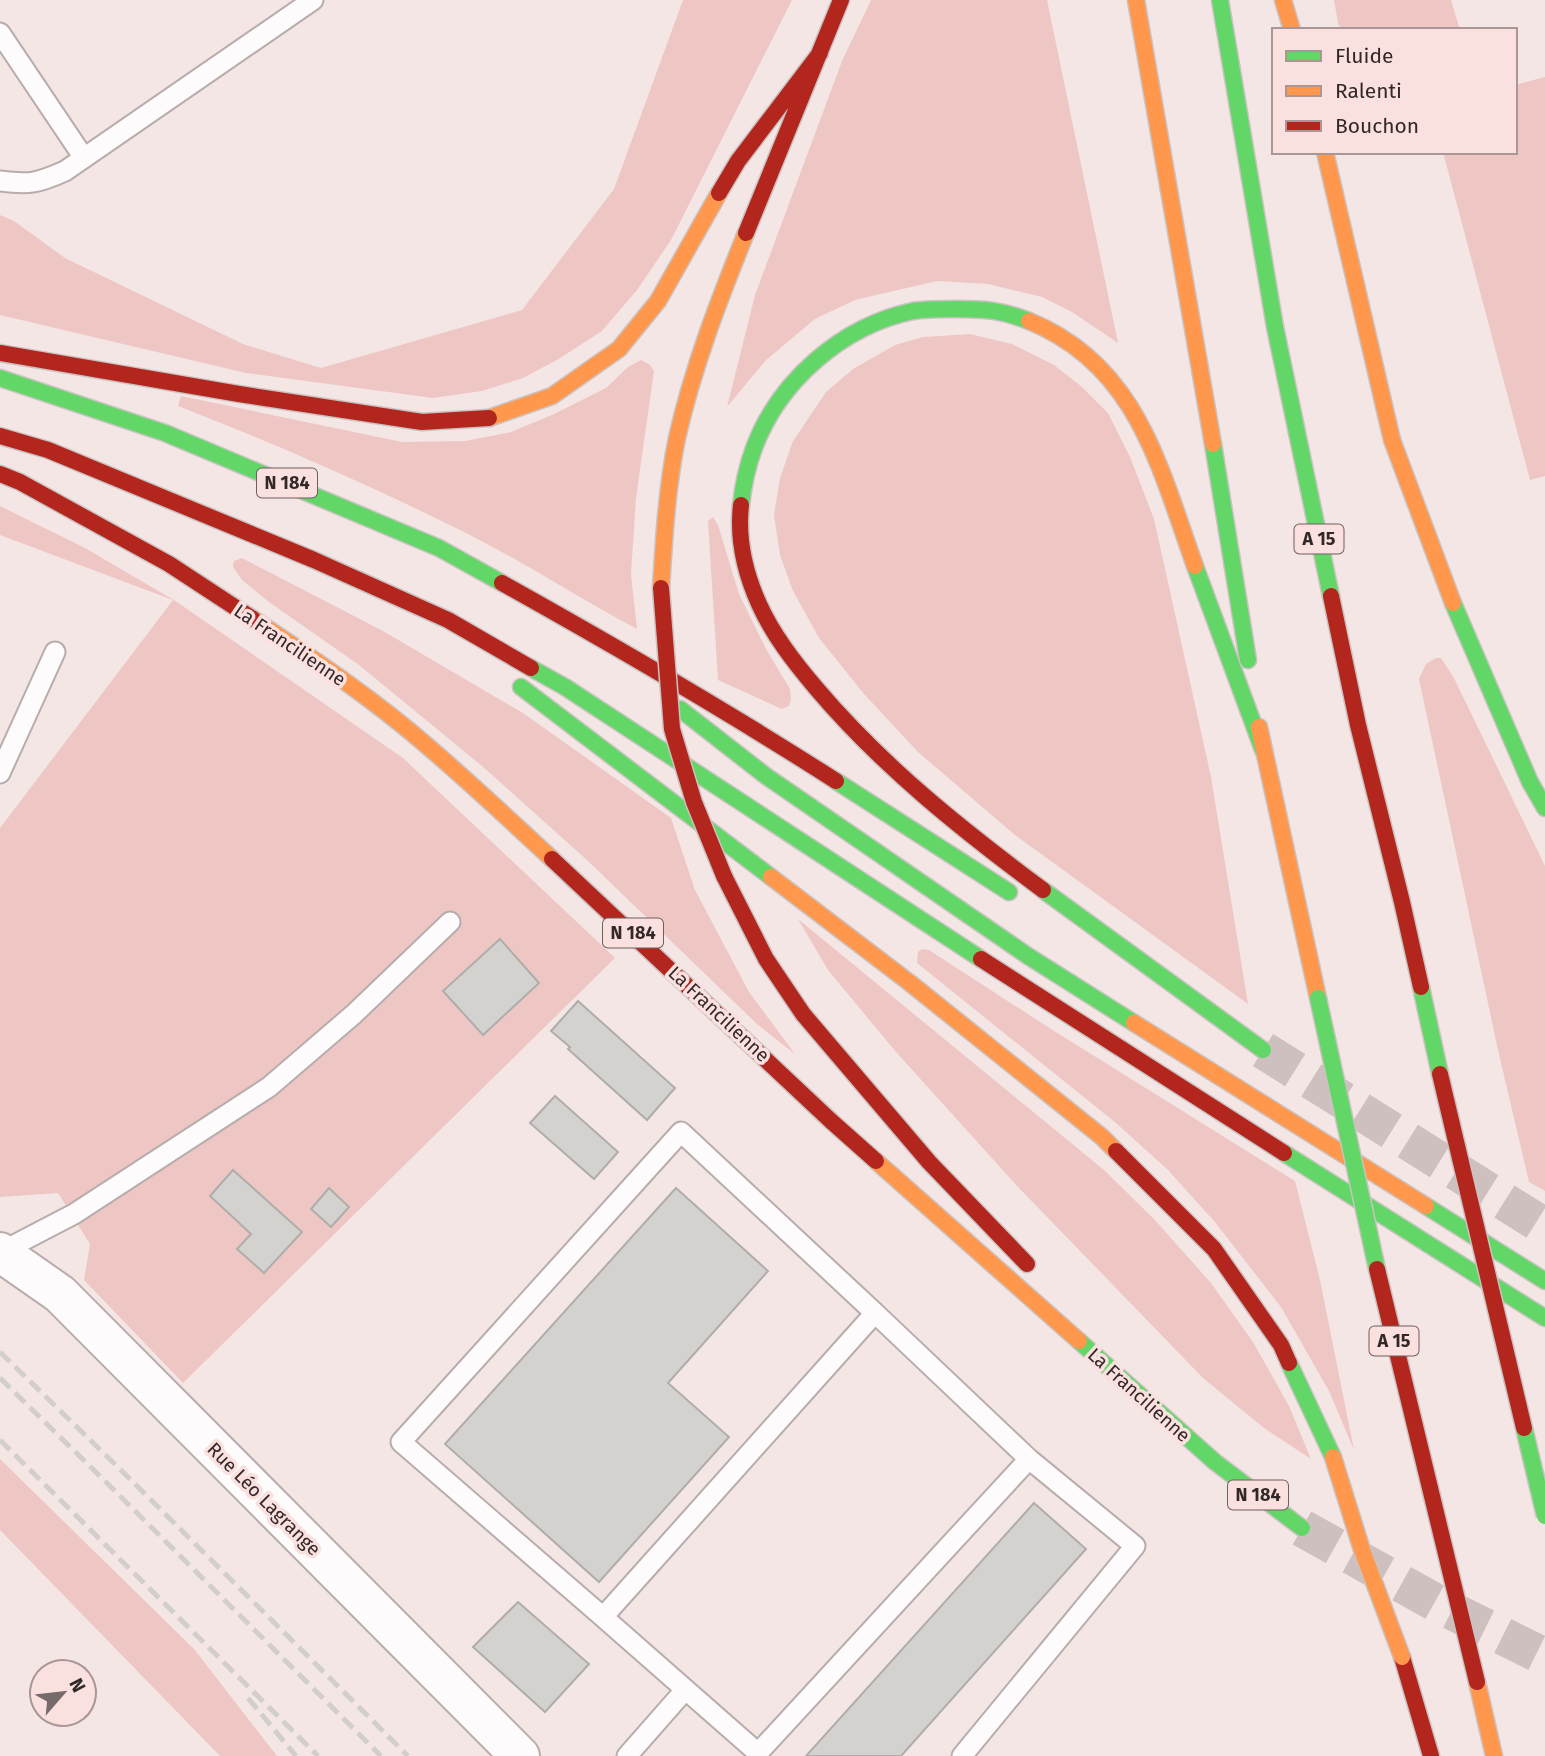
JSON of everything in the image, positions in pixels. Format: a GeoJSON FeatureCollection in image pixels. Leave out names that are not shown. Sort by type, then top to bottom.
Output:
{"type":"FeatureCollection","features":[{"type":"Feature","properties":{"kind":"highway"},"geometry":{"type":"LineString","coordinates":[[841,0],[722,292],[698,360],[677,439],[666,513],[661,588],[673,729],[694,802],[724,876],[766,959],[803,1014],[929,1162],[1034,1272]]}},
{"type":"Feature","properties":{"kind":"highway","name":"A 15"},"geometry":{"type":"LineString","coordinates":[[1136,0],[1263,750],[1380,1284],[1494,1756]]}},
{"type":"Feature","properties":{"kind":"highway","name":"A 15"},"geometry":{"type":"LineString","coordinates":[[1220,0],[1275,327],[1358,725],[1545,1516]]}},
{"type":"Feature","properties":{"kind":"highway"},"geometry":{"type":"LineString","coordinates":[[1283,0],[1291,28]]}},
{"type":"Feature","properties":{"kind":"highway"},"geometry":{"type":"LineString","coordinates":[[0,353],[422,422],[491,418],[552,396],[620,349],[658,302],[738,161],[820,54]]}},
{"type":"Feature","properties":{"kind":"highway"},"geometry":{"type":"LineString","coordinates":[[1325,154],[1391,440],[1451,598],[1530,782],[1545,808]]}},
{"type":"Feature","properties":{"kind":"highway"},"geometry":{"type":"LineString","coordinates":[[1078,936],[1263,1050],[1000,858],[904,780],[860,739],[791,656],[765,617],[746,571],[739,520],[745,472],[773,408],[790,385],[841,340],[884,319],[912,311],[992,310],[1044,326],[1088,355],[1123,395],[1154,453],[1263,750]]}},
{"type":"Feature","properties":{"kind":"highway","name":"N 184"},"geometry":{"type":"LineString","coordinates":[[0,378],[165,433],[439,548],[620,649],[759,732],[1020,899]]}},
{"type":"Feature","properties":{"kind":"highway"},"geometry":{"type":"LineString","coordinates":[[0,436],[48,450],[314,560],[448,620],[565,687],[1025,988],[1545,1318]]}},
{"type":"Feature","properties":{"kind":"highway","name":"La Francilienne"},"geometry":{"type":"LineString","coordinates":[[0,474],[20,482],[169,564],[318,662],[401,724],[621,922],[831,1121],[1214,1462],[1303,1528]]}},
{"type":"Feature","properties":{"kind":"highway"},"geometry":{"type":"LineString","coordinates":[[314,560],[419,624]]}},
{"type":"Feature","properties":{"kind":"highway"},"geometry":{"type":"LineString","coordinates":[[561,616],[766,776],[1028,957],[1545,1281]]}},
{"type":"Feature","properties":{"kind":"highway"},"geometry":{"type":"LineString","coordinates":[[512,681],[899,974],[1101,1137],[1214,1249],[1281,1345],[1334,1457],[1362,1550],[1402,1657],[1431,1756]]}},
{"type":"Feature","properties":{"kind":"highway"},"geometry":{"type":"LineString","coordinates":[[1081,1322],[1214,1462]]}},
{"type":"Feature","properties":{"kind":"street","name":"Rue Léo Lagrange"},"geometry":{"type":"LineString","coordinates":[[0,1252],[60,1294],[520,1756]]}},
{"type":"Feature","properties":{"kind":"lane"},"geometry":{"type":"LineString","coordinates":[[0,181],[17,184],[39,183],[65,171],[313,0]]}},
{"type":"Feature","properties":{"kind":"lane"},"geometry":{"type":"LineString","coordinates":[[0,33],[84,158]]}},
{"type":"Feature","properties":{"kind":"lane"},"geometry":{"type":"LineString","coordinates":[[0,772],[55,652]]}},
{"type":"Feature","properties":{"kind":"lane"},"geometry":{"type":"LineString","coordinates":[[0,1252],[74,1214],[269,1087],[354,1014],[450,922]]}},
{"type":"Feature","properties":{"kind":"lane"},"geometry":{"type":"LineString","coordinates":[[961,1756],[1135,1546],[1029,1459],[681,1132],[401,1442],[759,1755],[1029,1459]]}},
{"type":"Feature","properties":{"kind":"lane"},"geometry":{"type":"LineString","coordinates":[[603,1617],[875,1313]]}},
{"type":"Feature","properties":{"kind":"lane"},"geometry":{"type":"LineString","coordinates":[[627,1756],[685,1689]]}},
{"type":"Feature","properties":{"kind":"shaded area"},"geometry":{"type":"Polygon","coordinates":[[[683,0],[792,0],[671,240],[637,290],[602,331],[523,378],[482,391],[433,398],[246,373],[0,315],[0,215],[14,221],[65,258],[243,344],[321,368],[522,310],[614,189],[683,0]]]}},
{"type":"Feature","properties":{"kind":"shaded area"},"geometry":{"type":"Polygon","coordinates":[[[871,0],[1047,0],[1118,343],[1072,312],[1042,297],[988,284],[937,281],[855,300],[815,319],[765,361],[727,407],[755,295],[842,61],[871,0]]]}},
{"type":"Feature","properties":{"kind":"shaded area"},"geometry":{"type":"Polygon","coordinates":[[[1334,0],[1451,0],[1459,28],[1340,28],[1334,0]]]}},
{"type":"Feature","properties":{"kind":"shaded area"},"geometry":{"type":"Polygon","coordinates":[[[1545,77],[1545,476],[1530,480],[1444,154],[1517,154],[1517,84],[1545,77]]]}},
{"type":"Feature","properties":{"kind":"shaded area"},"geometry":{"type":"Polygon","coordinates":[[[970,334],[1012,344],[1054,365],[1081,386],[1108,413],[1130,457],[1154,519],[1211,777],[1248,1004],[1015,835],[918,752],[864,694],[819,638],[793,591],[780,555],[774,515],[780,478],[793,441],[826,392],[853,369],[895,345],[923,337],[970,334]]]}},
{"type":"Feature","properties":{"kind":"shaded area"},"geometry":{"type":"Polygon","coordinates":[[[641,360],[654,371],[636,498],[631,574],[637,629],[466,533],[324,466],[178,406],[181,396],[402,442],[465,441],[511,432],[554,414],[606,388],[628,367],[641,360]]]}},
{"type":"Feature","properties":{"kind":"shaded area"},"geometry":{"type":"Polygon","coordinates":[[[0,506],[85,548],[174,600],[403,758],[615,958],[183,1383],[84,1280],[90,1244],[58,1193],[0,1197],[0,828],[173,600],[0,535],[0,506]]]}},
{"type":"Feature","properties":{"kind":"shaded area"},"geometry":{"type":"Polygon","coordinates":[[[713,517],[718,525],[739,594],[766,649],[790,689],[789,706],[782,709],[718,680],[708,521],[713,517]]]}},
{"type":"Feature","properties":{"kind":"shaded area"},"geometry":{"type":"Polygon","coordinates":[[[242,558],[383,631],[523,713],[671,818],[695,890],[749,992],[795,1054],[758,1025],[588,861],[482,766],[359,665],[242,580],[233,567],[234,561],[242,558]]]}},
{"type":"Feature","properties":{"kind":"shaded area"},"geometry":{"type":"Polygon","coordinates":[[[1441,658],[1454,678],[1545,866],[1545,1191],[1529,1182],[1419,679],[1426,664],[1441,658]]]}},
{"type":"Feature","properties":{"kind":"shaded area"},"geometry":{"type":"Polygon","coordinates":[[[798,919],[1104,1170],[1154,1219],[1211,1283],[1253,1342],[1289,1406],[1311,1459],[1264,1428],[1203,1378],[1019,1188],[896,1052],[828,970],[798,919]]]}},
{"type":"Feature","properties":{"kind":"shaded area"},"geometry":{"type":"Polygon","coordinates":[[[922,949],[929,950],[1295,1181],[1320,1280],[1354,1450],[1329,1391],[1281,1307],[1214,1221],[1168,1170],[1116,1123],[917,963],[918,952],[922,949]]]}},
{"type":"Feature","properties":{"kind":"shaded area"},"geometry":{"type":"Polygon","coordinates":[[[0,1459],[194,1649],[277,1756],[220,1756],[0,1530],[0,1459]]]}},
{"type":"Feature","properties":{"kind":"building"},"geometry":{"type":"Polygon","coordinates":[[[500,939],[539,983],[483,1035],[443,991],[500,939]]]}},
{"type":"Feature","properties":{"kind":"building"},"geometry":{"type":"Polygon","coordinates":[[[578,1001],[675,1088],[647,1120],[551,1031],[578,1001]]]}},
{"type":"Feature","properties":{"kind":"building"},"geometry":{"type":"Polygon","coordinates":[[[555,1096],[618,1152],[594,1179],[530,1123],[555,1096]]]}},
{"type":"Feature","properties":{"kind":"building"},"geometry":{"type":"Polygon","coordinates":[[[233,1170],[302,1232],[264,1273],[237,1249],[251,1234],[210,1196],[233,1170]]]}},
{"type":"Feature","properties":{"kind":"building"},"geometry":{"type":"Polygon","coordinates":[[[329,1188],[349,1207],[331,1227],[311,1209],[329,1188]]]}},
{"type":"Feature","properties":{"kind":"building"},"geometry":{"type":"Polygon","coordinates":[[[676,1188],[768,1271],[668,1383],[729,1437],[599,1582],[445,1444],[676,1188]]]}},
{"type":"Feature","properties":{"kind":"building"},"geometry":{"type":"Polygon","coordinates":[[[1034,1503],[1086,1549],[901,1756],[806,1756],[1034,1503]]]}},
{"type":"Feature","properties":{"kind":"building"},"geometry":{"type":"Polygon","coordinates":[[[518,1602],[589,1664],[545,1712],[473,1647],[518,1602]]]}},
{"type":"Feature","properties":{"kind":"tunnel"},"geometry":{"type":"LineString","coordinates":[[1263,1050],[1545,1227]]}},
{"type":"Feature","properties":{"kind":"tunnel"},"geometry":{"type":"LineString","coordinates":[[1302,1528],[1440,1605],[1545,1657]]}},
{"type":"Feature","properties":{"kind":"railway"},"geometry":{"type":"LineString","coordinates":[[0,1352],[408,1756]]}},
{"type":"Feature","properties":{"kind":"railway"},"geometry":{"type":"LineString","coordinates":[[0,1378],[381,1756]]}},
{"type":"Feature","properties":{"kind":"railway"},"geometry":{"type":"LineString","coordinates":[[0,1440],[318,1756]]}},
{"type":"Feature","properties":{"kind":"railway"},"geometry":{"type":"LineString","coordinates":[[248,1698],[296,1756]]}},
{"type":"Feature","properties":{"kind":"traffic: fast"},"geometry":{"type":"LineString","coordinates":[[1220,0],[1275,327],[1331,596]]}},
{"type":"Feature","properties":{"kind":"traffic: fast"},"geometry":{"type":"LineString","coordinates":[[741,505],[749,462],[765,423],[779,400],[797,379],[838,343],[887,318],[918,310],[984,310],[1010,314],[1029,321]]}},
{"type":"Feature","properties":{"kind":"traffic: fast"},"geometry":{"type":"LineString","coordinates":[[0,378],[165,433],[439,548],[502,583]]}},
{"type":"Feature","properties":{"kind":"traffic: fast"},"geometry":{"type":"LineString","coordinates":[[1213,444],[1248,660]]}},
{"type":"Feature","properties":{"kind":"traffic: fast"},"geometry":{"type":"LineString","coordinates":[[1195,566],[1263,750]]}},
{"type":"Feature","properties":{"kind":"traffic: fast"},"geometry":{"type":"LineString","coordinates":[[1453,603],[1530,782],[1545,808]]}},
{"type":"Feature","properties":{"kind":"traffic: fast"},"geometry":{"type":"LineString","coordinates":[[531,668],[565,687],[981,959]]}},
{"type":"Feature","properties":{"kind":"traffic: fast"},"geometry":{"type":"LineString","coordinates":[[521,687],[771,877]]}},
{"type":"Feature","properties":{"kind":"traffic: fast"},"geometry":{"type":"LineString","coordinates":[[680,709],[766,776],[1028,956],[1134,1023]]}},
{"type":"Feature","properties":{"kind":"traffic: fast"},"geometry":{"type":"LineString","coordinates":[[836,781],[1009,892]]}},
{"type":"Feature","properties":{"kind":"traffic: fast"},"geometry":{"type":"LineString","coordinates":[[1043,890],[1263,1050]]}},
{"type":"Feature","properties":{"kind":"traffic: fast"},"geometry":{"type":"LineString","coordinates":[[1421,987],[1440,1074]]}},
{"type":"Feature","properties":{"kind":"traffic: fast"},"geometry":{"type":"LineString","coordinates":[[1318,998],[1377,1269]]}},
{"type":"Feature","properties":{"kind":"traffic: fast"},"geometry":{"type":"LineString","coordinates":[[1284,1153],[1545,1318]]}},
{"type":"Feature","properties":{"kind":"traffic: fast"},"geometry":{"type":"LineString","coordinates":[[1426,1206],[1545,1281]]}},
{"type":"Feature","properties":{"kind":"traffic: fast"},"geometry":{"type":"LineString","coordinates":[[1079,1341],[1215,1462],[1302,1528]]}},
{"type":"Feature","properties":{"kind":"traffic: fast"},"geometry":{"type":"LineString","coordinates":[[1289,1363],[1333,1457]]}},
{"type":"Feature","properties":{"kind":"traffic: fast"},"geometry":{"type":"LineString","coordinates":[[1524,1428],[1545,1516]]}},
{"type":"Feature","properties":{"kind":"traffic: slow"},"geometry":{"type":"LineString","coordinates":[[1136,0],[1213,444]]}},
{"type":"Feature","properties":{"kind":"traffic: slow"},"geometry":{"type":"LineString","coordinates":[[1283,0],[1291,28]]}},
{"type":"Feature","properties":{"kind":"traffic: slow"},"geometry":{"type":"LineString","coordinates":[[1325,154],[1392,440],[1453,603]]}},
{"type":"Feature","properties":{"kind":"traffic: slow"},"geometry":{"type":"LineString","coordinates":[[489,418],[552,396],[619,349],[658,301],[719,193]]}},
{"type":"Feature","properties":{"kind":"traffic: slow"},"geometry":{"type":"LineString","coordinates":[[661,588],[668,494],[683,412],[699,360],[746,233]]}},
{"type":"Feature","properties":{"kind":"traffic: slow"},"geometry":{"type":"LineString","coordinates":[[1029,321],[1066,340],[1095,364],[1119,391],[1139,422],[1155,456],[1195,566]]}},
{"type":"Feature","properties":{"kind":"traffic: slow"},"geometry":{"type":"LineString","coordinates":[[253,619],[347,683],[401,724],[552,859]]}},
{"type":"Feature","properties":{"kind":"traffic: slow"},"geometry":{"type":"LineString","coordinates":[[1259,727],[1318,998]]}},
{"type":"Feature","properties":{"kind":"traffic: slow"},"geometry":{"type":"LineString","coordinates":[[771,877],[910,983],[1116,1151]]}},
{"type":"Feature","properties":{"kind":"traffic: slow"},"geometry":{"type":"LineString","coordinates":[[1134,1023],[1426,1206]]}},
{"type":"Feature","properties":{"kind":"traffic: slow"},"geometry":{"type":"LineString","coordinates":[[876,1161],[1079,1341]]}},
{"type":"Feature","properties":{"kind":"traffic: slow"},"geometry":{"type":"LineString","coordinates":[[1333,1457],[1362,1550],[1402,1657]]}},
{"type":"Feature","properties":{"kind":"traffic: slow"},"geometry":{"type":"LineString","coordinates":[[1477,1682],[1494,1756]]}},
{"type":"Feature","properties":{"kind":"traffic: jam"},"geometry":{"type":"LineString","coordinates":[[746,233],[841,0]]}},
{"type":"Feature","properties":{"kind":"traffic: jam"},"geometry":{"type":"LineString","coordinates":[[719,193],[738,161],[820,53]]}},
{"type":"Feature","properties":{"kind":"traffic: jam"},"geometry":{"type":"LineString","coordinates":[[0,353],[422,422],[489,418]]}},
{"type":"Feature","properties":{"kind":"traffic: jam"},"geometry":{"type":"LineString","coordinates":[[0,436],[48,450],[314,560],[448,620],[531,668]]}},
{"type":"Feature","properties":{"kind":"traffic: jam"},"geometry":{"type":"LineString","coordinates":[[0,474],[20,482],[169,564],[253,619]]}},
{"type":"Feature","properties":{"kind":"traffic: jam"},"geometry":{"type":"LineString","coordinates":[[741,505],[741,544],[750,580],[759,604],[784,648],[841,717],[895,770],[982,844],[1043,890]]}},
{"type":"Feature","properties":{"kind":"traffic: jam"},"geometry":{"type":"LineString","coordinates":[[502,583],[670,679],[836,781]]}},
{"type":"Feature","properties":{"kind":"traffic: jam"},"geometry":{"type":"LineString","coordinates":[[661,588],[672,729],[694,802],[724,876]]}},
{"type":"Feature","properties":{"kind":"traffic: jam"},"geometry":{"type":"LineString","coordinates":[[1331,596],[1358,725],[1421,987]]}},
{"type":"Feature","properties":{"kind":"traffic: jam"},"geometry":{"type":"LineString","coordinates":[[552,859],[876,1161]]}},
{"type":"Feature","properties":{"kind":"traffic: jam"},"geometry":{"type":"LineString","coordinates":[[724,876],[766,959],[803,1014],[929,1162],[1027,1264]]}},
{"type":"Feature","properties":{"kind":"traffic: jam"},"geometry":{"type":"LineString","coordinates":[[981,959],[1284,1153]]}},
{"type":"Feature","properties":{"kind":"traffic: jam"},"geometry":{"type":"LineString","coordinates":[[1440,1074],[1524,1428]]}},
{"type":"Feature","properties":{"kind":"traffic: jam"},"geometry":{"type":"LineString","coordinates":[[1116,1151],[1214,1249],[1281,1345],[1289,1363]]}},
{"type":"Feature","properties":{"kind":"traffic: jam"},"geometry":{"type":"LineString","coordinates":[[1377,1269],[1477,1682]]}},
{"type":"Feature","properties":{"kind":"traffic: jam"},"geometry":{"type":"LineString","coordinates":[[1402,1657],[1431,1756]]}}]}
